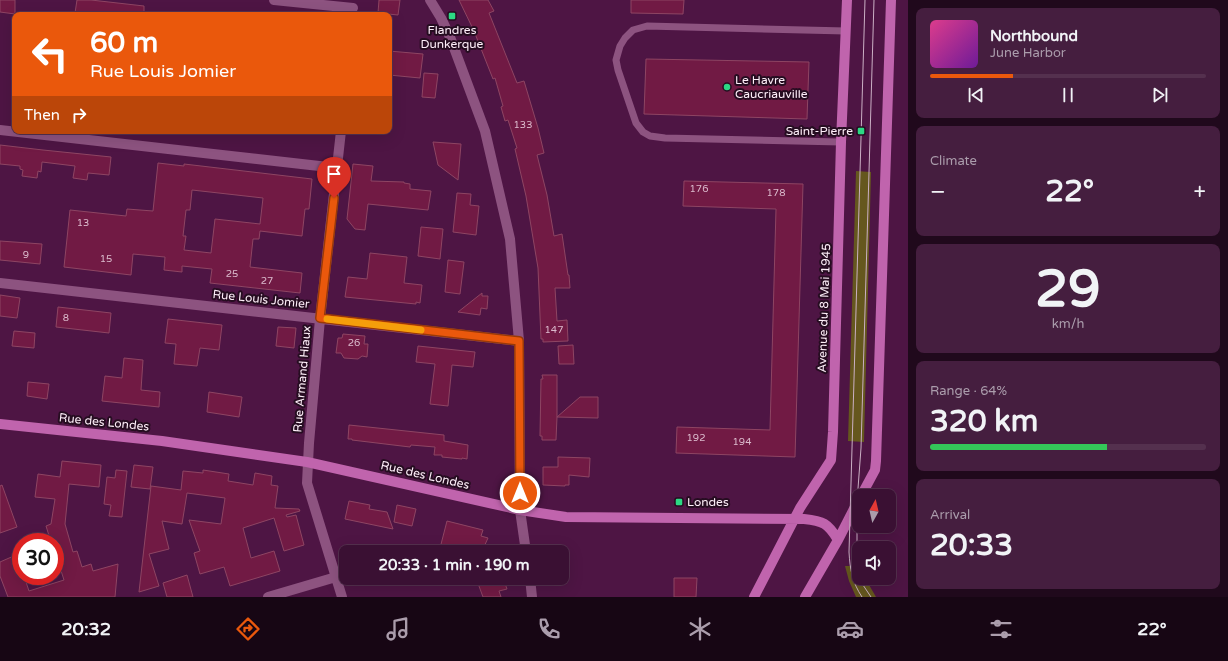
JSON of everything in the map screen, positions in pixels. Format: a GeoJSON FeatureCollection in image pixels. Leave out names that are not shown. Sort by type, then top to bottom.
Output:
{"type":"FeatureCollection","features":[{"type":"Feature","properties":{"kind":"street"},"geometry":{"type":"LineString","coordinates":[[274,0],[353,8]]}},
{"type":"Feature","properties":{"kind":"street"},"geometry":{"type":"LineString","coordinates":[[430,0],[450,38],[485,131],[510,239],[519,341],[520,510],[525,545]]}},
{"type":"Feature","properties":{"kind":"street","name":"Avenue du 8 Mai 1945"},"geometry":{"type":"LineString","coordinates":[[754,597],[794,519],[831,460],[833,447],[841,142],[847,0]]}},
{"type":"Feature","properties":{"kind":"street"},"geometry":{"type":"LineString","coordinates":[[864,489],[875,470],[876,461],[891,0]]}},
{"type":"Feature","properties":{"kind":"street"},"geometry":{"type":"LineString","coordinates":[[0,130],[12,131]]}},
{"type":"Feature","properties":{"kind":"street"},"geometry":{"type":"LineString","coordinates":[[35,134],[337,168]]}},
{"type":"Feature","properties":{"kind":"street","name":"Rue Armand Hiaux"},"geometry":{"type":"LineString","coordinates":[[341,134],[320,318],[307,462],[307,483],[342,597]]}},
{"type":"Feature","properties":{"kind":"street","name":"Rue Louis Jomier"},"geometry":{"type":"LineString","coordinates":[[0,283],[519,341]]}},
{"type":"Feature","properties":{"kind":"street","name":"Rue des Londes"},"geometry":{"type":"LineString","coordinates":[[0,424],[162,441],[307,462],[520,510],[566,517],[804,519],[819,521],[832,529],[838,540]]}},
{"type":"Feature","properties":{"kind":"street"},"geometry":{"type":"LineString","coordinates":[[806,597],[852,513]]}},
{"type":"Feature","properties":{"kind":"street"},"geometry":{"type":"LineString","coordinates":[[268,597],[336,577]]}},
{"type":"Feature","properties":{"kind":"street"},"geometry":{"type":"LineString","coordinates":[[531,585],[532,597]]}},
{"type":"Feature","properties":{"kind":"lane"},"geometry":{"type":"LineString","coordinates":[[841,142],[666,138],[650,136],[643,132],[636,123],[616,60],[620,46],[625,38],[633,30],[647,26],[846,31]]}},
{"type":"Feature","properties":{"kind":"shaded area"},"geometry":{"type":"Polygon","coordinates":[[[856,171],[871,172],[864,442],[848,441],[856,171]]]}},
{"type":"Feature","properties":{"kind":"shaded area"},"geometry":{"type":"Polygon","coordinates":[[[845,566],[852,566],[852,585],[869,585],[876,597],[856,597],[849,581],[845,566]]]}},
{"type":"Feature","properties":{"kind":"building"},"geometry":{"type":"Polygon","coordinates":[[[0,0],[15,0],[15,12],[12,12],[12,14],[0,12],[0,0]]]}},
{"type":"Feature","properties":{"kind":"building"},"geometry":{"type":"Polygon","coordinates":[[[77,0],[91,0],[144,6],[144,12],[75,12],[77,0]]]}},
{"type":"Feature","properties":{"kind":"building"},"geometry":{"type":"Polygon","coordinates":[[[379,0],[400,0],[398,15],[392,14],[392,12],[378,12],[379,0]]]}},
{"type":"Feature","properties":{"kind":"building"},"geometry":{"type":"Polygon","coordinates":[[[459,0],[488,0],[494,11],[489,13],[517,83],[524,81],[544,153],[537,155],[547,195],[554,236],[562,234],[569,275],[570,288],[555,288],[557,321],[567,320],[568,341],[543,342],[543,339],[541,339],[538,268],[526,196],[515,149],[517,148],[508,120],[505,121],[501,107],[503,106],[495,78],[493,79],[474,31],[459,0]]]}},
{"type":"Feature","properties":{"kind":"building"},"geometry":{"type":"Polygon","coordinates":[[[631,0],[684,0],[683,14],[631,13],[631,0]]]}},
{"type":"Feature","properties":{"kind":"building"},"geometry":{"type":"Polygon","coordinates":[[[392,51],[423,54],[420,78],[392,75],[392,51]]]}},
{"type":"Feature","properties":{"kind":"building","name":"Le Havre Caucriauville"},"geometry":{"type":"Polygon","coordinates":[[[646,59],[809,62],[807,119],[644,114],[646,59]]]}},
{"type":"Feature","properties":{"kind":"building"},"geometry":{"type":"Polygon","coordinates":[[[424,73],[438,74],[435,98],[422,97],[424,73]]]}},
{"type":"Feature","properties":{"kind":"building"},"geometry":{"type":"Polygon","coordinates":[[[433,142],[461,144],[458,180],[438,165],[433,142]]]}},
{"type":"Feature","properties":{"kind":"building"},"geometry":{"type":"Polygon","coordinates":[[[0,145],[111,157],[109,175],[88,173],[87,180],[73,178],[75,166],[42,162],[41,172],[38,171],[37,178],[22,176],[23,170],[20,169],[20,166],[0,164],[0,145]]]}},
{"type":"Feature","properties":{"kind":"building"},"geometry":{"type":"Polygon","coordinates":[[[158,163],[184,166],[184,164],[312,179],[309,209],[305,209],[302,236],[260,231],[259,239],[253,239],[250,267],[302,273],[300,293],[210,283],[212,269],[182,266],[182,272],[164,270],[165,257],[133,254],[131,275],[64,267],[70,210],[126,216],[127,209],[153,211],[158,163]],[[192,190],[190,210],[186,210],[183,236],[186,236],[184,250],[211,253],[215,219],[260,224],[263,198],[192,190]]]}},
{"type":"Feature","properties":{"kind":"building"},"geometry":{"type":"Polygon","coordinates":[[[353,164],[373,166],[371,181],[404,182],[410,184],[410,189],[431,191],[428,210],[368,204],[365,230],[355,229],[347,219],[353,164]]]}},
{"type":"Feature","properties":{"kind":"building"},"geometry":{"type":"Polygon","coordinates":[[[684,181],[803,184],[795,457],[676,453],[677,427],[770,430],[776,209],[683,206],[684,181]]]}},
{"type":"Feature","properties":{"kind":"building"},"geometry":{"type":"Polygon","coordinates":[[[457,193],[471,194],[470,205],[479,206],[476,235],[453,232],[457,193]]]}},
{"type":"Feature","properties":{"kind":"building"},"geometry":{"type":"Polygon","coordinates":[[[421,227],[443,229],[440,259],[418,256],[421,227]]]}},
{"type":"Feature","properties":{"kind":"building"},"geometry":{"type":"Polygon","coordinates":[[[0,241],[42,244],[40,264],[0,260],[0,241]]]}},
{"type":"Feature","properties":{"kind":"building"},"geometry":{"type":"Polygon","coordinates":[[[370,253],[407,257],[404,283],[422,285],[420,303],[416,302],[416,304],[345,297],[348,277],[367,279],[370,253]]]}},
{"type":"Feature","properties":{"kind":"building"},"geometry":{"type":"Polygon","coordinates":[[[448,260],[464,262],[460,294],[445,292],[448,260]]]}},
{"type":"Feature","properties":{"kind":"building"},"geometry":{"type":"Polygon","coordinates":[[[482,293],[482,296],[488,296],[487,309],[481,308],[480,315],[458,312],[482,293]]]}},
{"type":"Feature","properties":{"kind":"building"},"geometry":{"type":"Polygon","coordinates":[[[0,295],[20,298],[17,318],[0,316],[0,295]]]}},
{"type":"Feature","properties":{"kind":"building"},"geometry":{"type":"Polygon","coordinates":[[[58,307],[111,313],[109,333],[56,327],[58,307]]]}},
{"type":"Feature","properties":{"kind":"building"},"geometry":{"type":"Polygon","coordinates":[[[168,319],[222,325],[219,350],[200,348],[197,366],[174,364],[176,344],[165,343],[168,319]]]}},
{"type":"Feature","properties":{"kind":"building"},"geometry":{"type":"Polygon","coordinates":[[[278,327],[296,328],[294,348],[276,346],[278,327]]]}},
{"type":"Feature","properties":{"kind":"building"},"geometry":{"type":"Polygon","coordinates":[[[14,331],[35,333],[34,348],[12,346],[14,331]]]}},
{"type":"Feature","properties":{"kind":"building"},"geometry":{"type":"Polygon","coordinates":[[[343,334],[365,336],[364,344],[368,344],[367,357],[362,356],[358,359],[344,358],[341,353],[336,353],[338,338],[342,338],[343,334]]]}},
{"type":"Feature","properties":{"kind":"building"},"geometry":{"type":"Polygon","coordinates":[[[573,345],[574,364],[559,364],[558,346],[573,345]]]}},
{"type":"Feature","properties":{"kind":"building"},"geometry":{"type":"Polygon","coordinates":[[[418,346],[475,352],[473,367],[452,365],[448,406],[430,404],[435,364],[416,362],[418,346]]]}},
{"type":"Feature","properties":{"kind":"building"},"geometry":{"type":"Polygon","coordinates":[[[124,358],[143,360],[141,390],[160,392],[159,407],[102,401],[105,376],[122,378],[124,358]]]}},
{"type":"Feature","properties":{"kind":"building"},"geometry":{"type":"Polygon","coordinates":[[[542,375],[557,375],[556,440],[542,440],[542,436],[540,436],[542,375]]]}},
{"type":"Feature","properties":{"kind":"building"},"geometry":{"type":"Polygon","coordinates":[[[28,382],[49,384],[47,399],[27,396],[28,382]]]}},
{"type":"Feature","properties":{"kind":"building"},"geometry":{"type":"Polygon","coordinates":[[[209,392],[242,397],[239,417],[207,412],[209,392]]]}},
{"type":"Feature","properties":{"kind":"building"},"geometry":{"type":"Polygon","coordinates":[[[580,397],[598,397],[598,418],[557,417],[580,397]]]}},
{"type":"Feature","properties":{"kind":"building"},"geometry":{"type":"Polygon","coordinates":[[[349,425],[444,435],[444,441],[468,445],[467,459],[434,455],[435,447],[411,445],[410,447],[348,439],[349,425]]]}},
{"type":"Feature","properties":{"kind":"building"},"geometry":{"type":"Polygon","coordinates":[[[558,457],[590,458],[589,477],[569,475],[569,485],[543,485],[543,467],[558,467],[558,457]]]}},
{"type":"Feature","properties":{"kind":"building"},"geometry":{"type":"Polygon","coordinates":[[[62,461],[101,465],[99,487],[69,484],[65,524],[73,552],[77,551],[82,567],[91,564],[93,571],[118,564],[115,597],[8,597],[0,576],[0,562],[12,557],[12,585],[27,585],[29,591],[48,585],[64,585],[64,533],[48,533],[46,526],[51,524],[55,499],[35,497],[38,474],[60,477],[62,461]]]}},
{"type":"Feature","properties":{"kind":"building"},"geometry":{"type":"Polygon","coordinates":[[[134,465],[153,467],[150,489],[131,487],[134,465]]]}},
{"type":"Feature","properties":{"kind":"building"},"geometry":{"type":"Polygon","coordinates":[[[116,470],[127,471],[122,517],[109,516],[111,505],[104,504],[107,477],[115,478],[116,470]]]}},
{"type":"Feature","properties":{"kind":"building"},"geometry":{"type":"Polygon","coordinates":[[[203,470],[229,474],[228,481],[253,485],[255,473],[272,476],[271,485],[278,486],[275,508],[299,509],[300,511],[286,515],[287,517],[296,515],[304,545],[284,551],[274,518],[243,528],[251,558],[274,551],[280,571],[230,586],[224,567],[200,574],[194,553],[200,551],[189,520],[221,524],[225,498],[187,493],[182,524],[162,521],[169,549],[149,554],[159,586],[139,592],[151,486],[181,490],[183,471],[203,473],[203,470]]]}},
{"type":"Feature","properties":{"kind":"building"},"geometry":{"type":"Polygon","coordinates":[[[2,485],[17,527],[0,533],[0,486],[2,485]]]}},
{"type":"Feature","properties":{"kind":"building"},"geometry":{"type":"Polygon","coordinates":[[[349,501],[370,505],[369,509],[387,512],[393,529],[345,519],[349,501]]]}},
{"type":"Feature","properties":{"kind":"building"},"geometry":{"type":"Polygon","coordinates":[[[397,505],[416,509],[412,526],[394,522],[397,505]]]}},
{"type":"Feature","properties":{"kind":"building"},"geometry":{"type":"Polygon","coordinates":[[[447,521],[483,530],[481,536],[488,538],[485,545],[441,545],[447,521]]]}},
{"type":"Feature","properties":{"kind":"building"},"geometry":{"type":"Polygon","coordinates":[[[187,575],[193,597],[167,597],[163,583],[187,575]]]}},
{"type":"Feature","properties":{"kind":"building"},"geometry":{"type":"Polygon","coordinates":[[[674,578],[697,578],[696,597],[674,597],[674,578]]]}},
{"type":"Feature","properties":{"kind":"building"},"geometry":{"type":"Polygon","coordinates":[[[479,585],[506,585],[507,589],[499,591],[501,597],[483,597],[479,585]]]}},
{"type":"Feature","properties":{"kind":"tram line"},"geometry":{"type":"LineString","coordinates":[[862,597],[852,575],[849,552],[865,0]]}},
{"type":"Feature","properties":{"kind":"tram line"},"geometry":{"type":"LineString","coordinates":[[857,541],[857,502],[861,448],[874,0]]}},
{"type":"Feature","properties":{"kind":"tram line"},"geometry":{"type":"LineString","coordinates":[[863,585],[871,597]]}},
{"type":"Feature","properties":{"kind":"slow traffic"},"geometry":{"type":"LineString","coordinates":[[327,319],[421,330]]}},
{"type":"Feature","properties":{"kind":"place","name":"Flandres Dunkerque"},"geometry":{"type":"Point","coordinates":[452,16]}},
{"type":"Feature","properties":{"kind":"place","name":"Le Havre Caucriauville"},"geometry":{"type":"Point","coordinates":[727,87]}},
{"type":"Feature","properties":{"kind":"place","name":"Saint-Pierre"},"geometry":{"type":"Point","coordinates":[861,131]}},
{"type":"Feature","properties":{"kind":"place","name":"Londes"},"geometry":{"type":"Point","coordinates":[679,502]}},
{"type":"Feature","properties":{"kind":"route"},"geometry":{"type":"LineString","coordinates":[[334,198],[320,318],[519,341],[520,493]]}}]}
